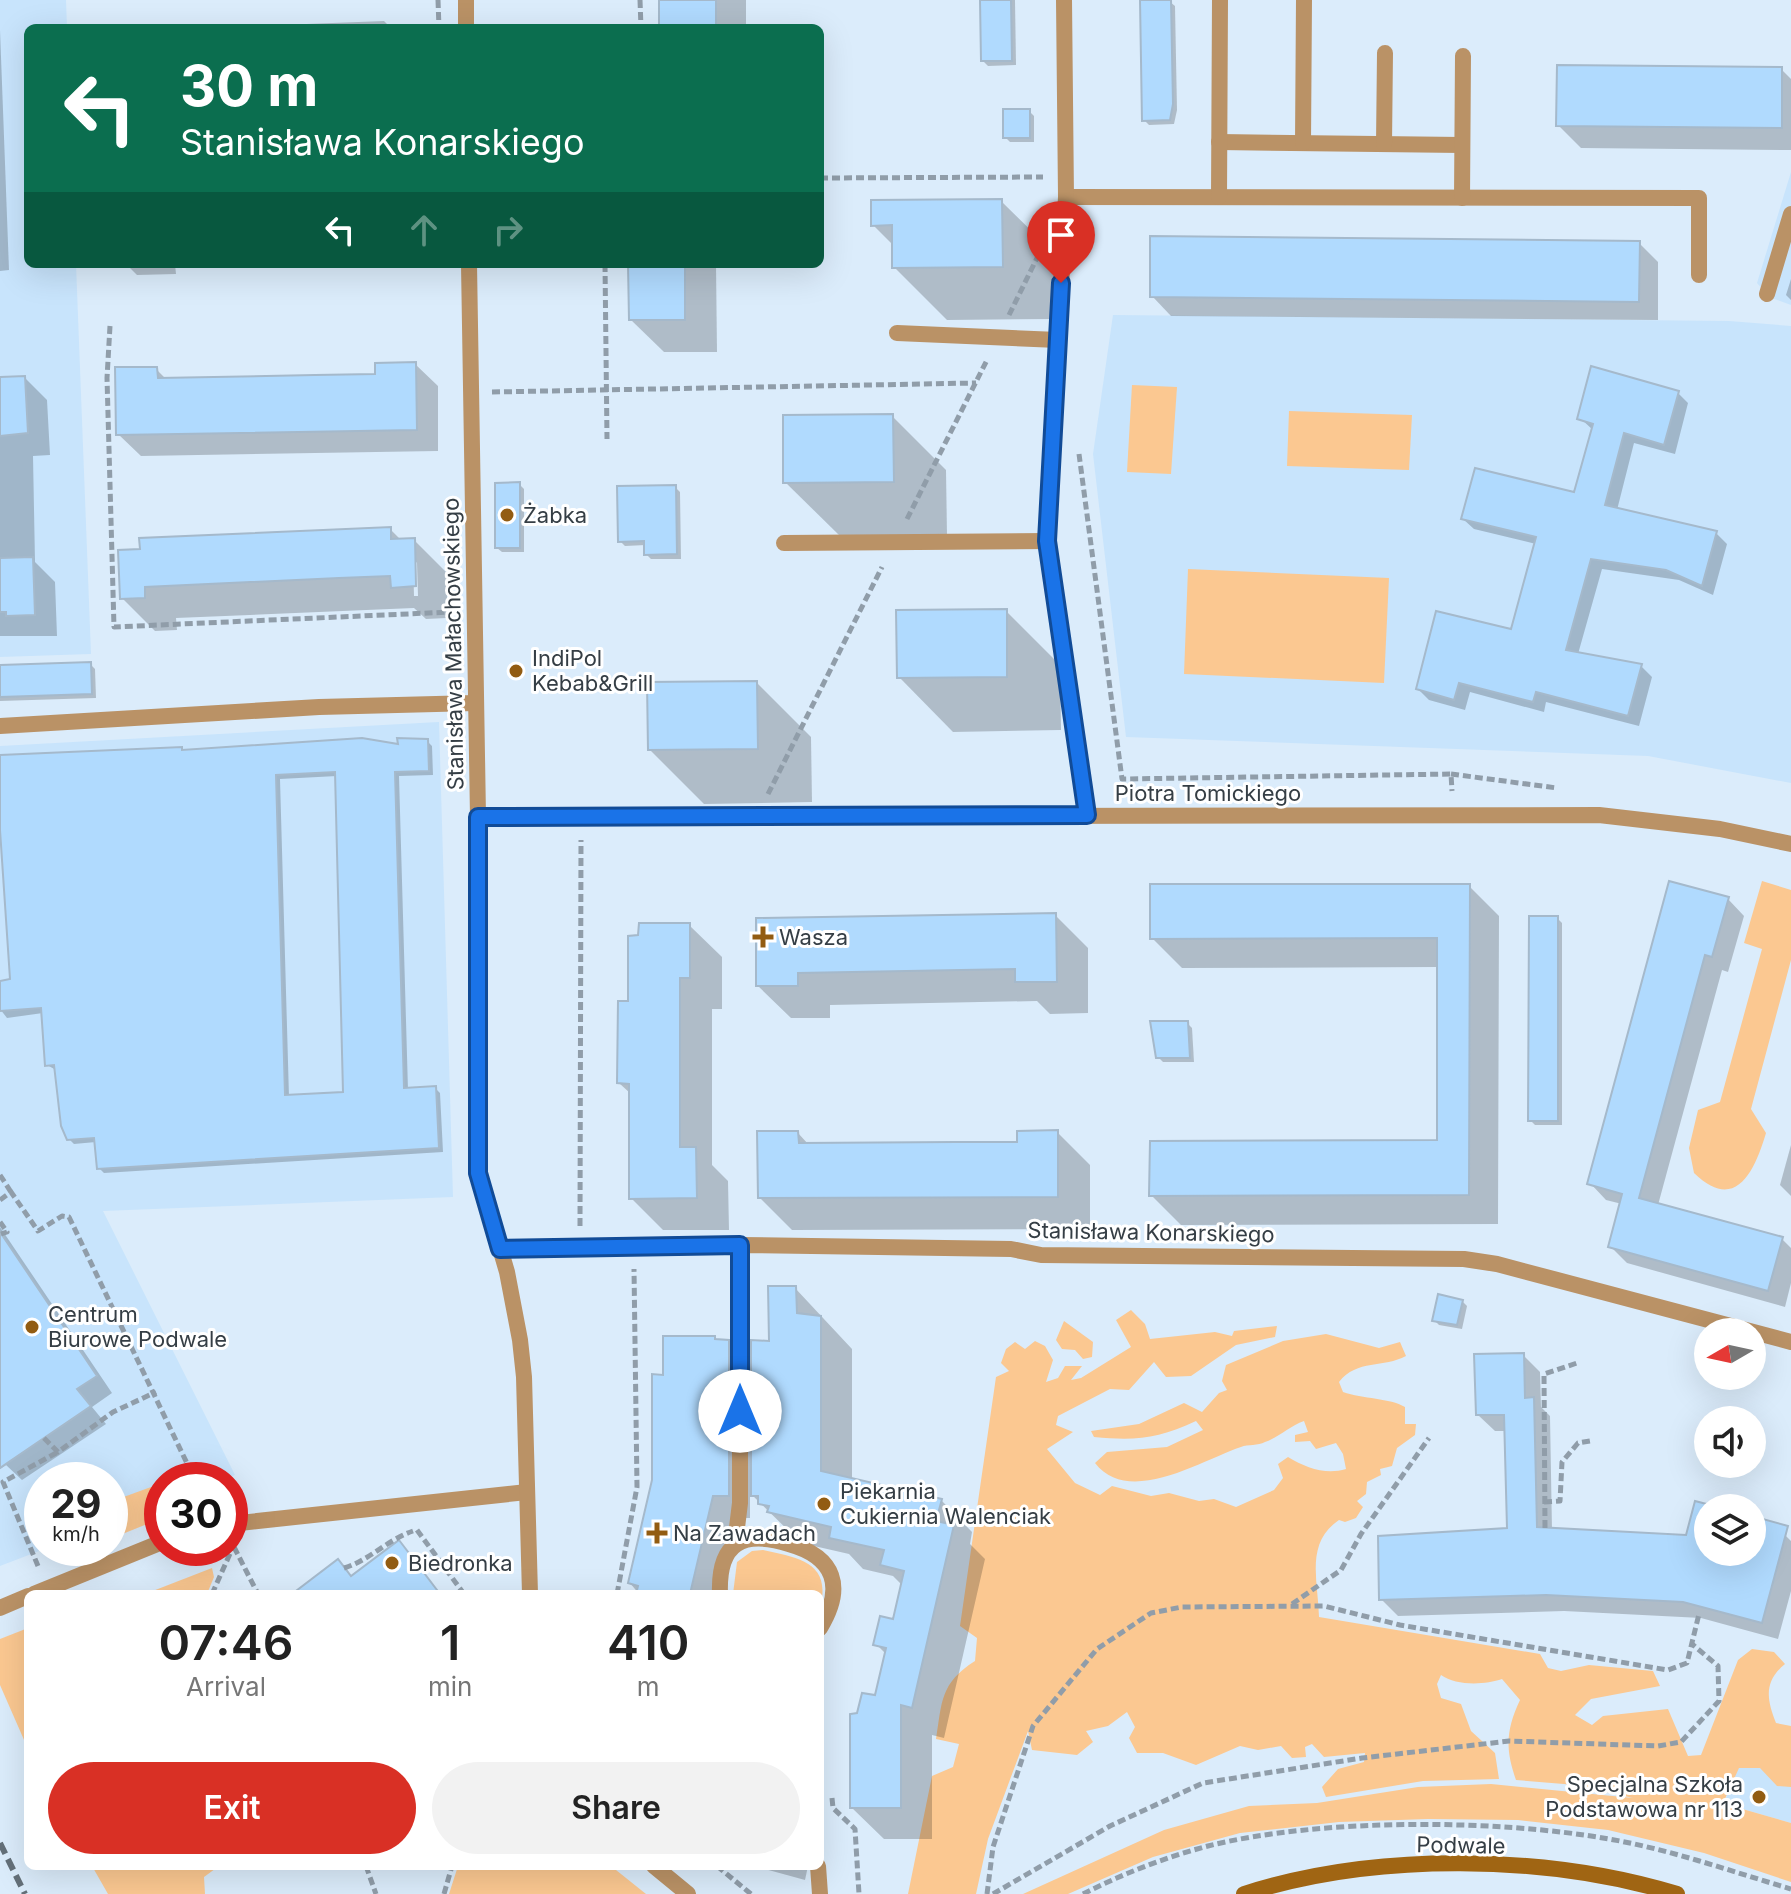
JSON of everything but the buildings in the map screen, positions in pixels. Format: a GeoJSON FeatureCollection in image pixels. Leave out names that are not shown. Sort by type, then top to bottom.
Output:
{"type":"FeatureCollection","features":[{"type":"Feature","properties":{"kind":"main road","name":"Podwale"},"geometry":{"type":"LineString","coordinates":[[1244,1894],[1354,1871],[1460,1864],[1576,1874],[1677,1894]]}},
{"type":"Feature","properties":{"kind":"street"},"geometry":{"type":"LineString","coordinates":[[466,0],[466,24]]}},
{"type":"Feature","properties":{"kind":"street"},"geometry":{"type":"LineString","coordinates":[[1064,0],[1066,197],[1047,541],[1087,815]]}},
{"type":"Feature","properties":{"kind":"street"},"geometry":{"type":"LineString","coordinates":[[1219,197],[1220,0]]}},
{"type":"Feature","properties":{"kind":"street"},"geometry":{"type":"LineString","coordinates":[[1303,143],[1304,0]]}},
{"type":"Feature","properties":{"kind":"street"},"geometry":{"type":"LineString","coordinates":[[1384,144],[1385,53]]}},
{"type":"Feature","properties":{"kind":"street"},"geometry":{"type":"LineString","coordinates":[[1462,198],[1463,56]]}},
{"type":"Feature","properties":{"kind":"street"},"geometry":{"type":"LineString","coordinates":[[1219,142],[1462,145]]}},
{"type":"Feature","properties":{"kind":"street"},"geometry":{"type":"LineString","coordinates":[[1066,197],[1699,198],[1699,275]]}},
{"type":"Feature","properties":{"kind":"street"},"geometry":{"type":"LineString","coordinates":[[1767,294],[1791,214]]}},
{"type":"Feature","properties":{"kind":"street","name":"Stanisława Małachowskiego"},"geometry":{"type":"LineString","coordinates":[[469,268],[478,817],[478,1173],[515,1305],[524,1377],[530,1590]]}},
{"type":"Feature","properties":{"kind":"street"},"geometry":{"type":"LineString","coordinates":[[897,333],[1058,340]]}},
{"type":"Feature","properties":{"kind":"street"},"geometry":{"type":"LineString","coordinates":[[784,543],[1047,541]]}},
{"type":"Feature","properties":{"kind":"street"},"geometry":{"type":"LineString","coordinates":[[0,726],[319,707],[475,703]]}},
{"type":"Feature","properties":{"kind":"street","name":"Piotra Tomickiego"},"geometry":{"type":"LineString","coordinates":[[478,817],[1599,815],[1720,829],[1791,844]]}},
{"type":"Feature","properties":{"kind":"street"},"geometry":{"type":"LineString","coordinates":[[720,1590],[724,1560],[735,1544],[740,1503],[740,1245]]}},
{"type":"Feature","properties":{"kind":"street","name":"Stanisława Konarskiego"},"geometry":{"type":"LineString","coordinates":[[500,1249],[740,1245],[1011,1249],[1041,1255],[1464,1259],[1497,1264],[1791,1342]]}},
{"type":"Feature","properties":{"kind":"street"},"geometry":{"type":"LineString","coordinates":[[248,1522],[527,1492]]}},
{"type":"Feature","properties":{"kind":"street"},"geometry":{"type":"LineString","coordinates":[[735,1544],[751,1537],[766,1537],[819,1556],[829,1569],[833,1586],[824,1622]]}},
{"type":"Feature","properties":{"kind":"street"},"geometry":{"type":"LineString","coordinates":[[44,1590],[144,1549]]}},
{"type":"Feature","properties":{"kind":"street"},"geometry":{"type":"LineString","coordinates":[[0,1608],[24,1598]]}},
{"type":"Feature","properties":{"kind":"street"},"geometry":{"type":"LineString","coordinates":[[659,1870],[688,1894]]}},
{"type":"Feature","properties":{"kind":"street"},"geometry":{"type":"LineString","coordinates":[[818,1870],[820,1894]]}},
{"type":"Feature","properties":{"kind":"path"},"geometry":{"type":"LineString","coordinates":[[438,0],[439,24]]}},
{"type":"Feature","properties":{"kind":"path"},"geometry":{"type":"LineString","coordinates":[[640,0],[641,24]]}},
{"type":"Feature","properties":{"kind":"path"},"geometry":{"type":"LineString","coordinates":[[1044,177],[1044,191]]}},
{"type":"Feature","properties":{"kind":"path"},"geometry":{"type":"LineString","coordinates":[[824,178],[1066,177]]}},
{"type":"Feature","properties":{"kind":"path"},"geometry":{"type":"LineString","coordinates":[[757,816],[1043,245]]}},
{"type":"Feature","properties":{"kind":"path"},"geometry":{"type":"LineString","coordinates":[[605,268],[607,439]]}},
{"type":"Feature","properties":{"kind":"path"},"geometry":{"type":"LineString","coordinates":[[110,326],[107,378],[114,627],[474,612]]}},
{"type":"Feature","properties":{"kind":"path"},"geometry":{"type":"LineString","coordinates":[[471,393],[976,383]]}},
{"type":"Feature","properties":{"kind":"path"},"geometry":{"type":"LineString","coordinates":[[1078,446],[1122,779],[1451,774],[1452,816]]}},
{"type":"Feature","properties":{"kind":"path"},"geometry":{"type":"LineString","coordinates":[[580,1247],[581,817]]}},
{"type":"Feature","properties":{"kind":"path"},"geometry":{"type":"LineString","coordinates":[[0,1175],[38,1231],[62,1216],[69,1217],[156,1392],[187,1462]]}},
{"type":"Feature","properties":{"kind":"path"},"geometry":{"type":"LineString","coordinates":[[0,1200],[11,1192]]}},
{"type":"Feature","properties":{"kind":"path"},"geometry":{"type":"LineString","coordinates":[[0,1222],[7,1232],[1,1234]]}},
{"type":"Feature","properties":{"kind":"path"},"geometry":{"type":"LineString","coordinates":[[618,1590],[637,1487],[633,1247]]}},
{"type":"Feature","properties":{"kind":"path"},"geometry":{"type":"LineString","coordinates":[[1545,1528],[1544,1374],[1577,1363]]}},
{"type":"Feature","properties":{"kind":"path"},"geometry":{"type":"LineString","coordinates":[[51,1587],[30,1554],[3,1482],[58,1452],[113,1412],[156,1392]]}},
{"type":"Feature","properties":{"kind":"path"},"geometry":{"type":"LineString","coordinates":[[44,1438],[58,1452]]}},
{"type":"Feature","properties":{"kind":"path"},"geometry":{"type":"LineString","coordinates":[[1290,1606],[1341,1570],[1361,1534],[1429,1438]]}},
{"type":"Feature","properties":{"kind":"path"},"geometry":{"type":"LineString","coordinates":[[1544,1502],[1560,1501],[1562,1462],[1578,1443],[1590,1441]]}},
{"type":"Feature","properties":{"kind":"path"},"geometry":{"type":"LineString","coordinates":[[394,1507],[461,1590]]}},
{"type":"Feature","properties":{"kind":"path"},"geometry":{"type":"LineString","coordinates":[[344,1568],[362,1562],[395,1537],[424,1527]]}},
{"type":"Feature","properties":{"kind":"path"},"geometry":{"type":"LineString","coordinates":[[214,1590],[224,1566]]}},
{"type":"Feature","properties":{"kind":"path"},"geometry":{"type":"LineString","coordinates":[[243,1566],[256,1590]]}},
{"type":"Feature","properties":{"kind":"path"},"geometry":{"type":"LineString","coordinates":[[990,1894],[993,1847],[1033,1726],[1097,1649],[1151,1613],[1182,1607],[1324,1606],[1400,1625],[1668,1670],[1687,1663],[1699,1614]]}},
{"type":"Feature","properties":{"kind":"path"},"geometry":{"type":"LineString","coordinates":[[990,1894],[1110,1826],[1203,1783],[1362,1758],[1509,1741],[1658,1746],[1681,1742],[1719,1701],[1718,1666],[1692,1644]]}},
{"type":"Feature","properties":{"kind":"path"},"geometry":{"type":"LineString","coordinates":[[832,1798],[833,1808],[855,1829],[859,1894]]}},
{"type":"Feature","properties":{"kind":"path"},"geometry":{"type":"LineString","coordinates":[[367,1870],[376,1894]]}},
{"type":"Feature","properties":{"kind":"path"},"geometry":{"type":"LineString","coordinates":[[444,1894],[451,1870]]}},
{"type":"Feature","properties":{"kind":"path"},"geometry":{"type":"LineString","coordinates":[[722,1870],[751,1894]]}},
{"type":"Feature","properties":{"kind":"shaded area"},"geometry":{"type":"Polygon","coordinates":[[[0,0],[66,0],[67,24],[24,24],[24,268],[76,268],[91,654],[0,657],[0,0]]]}},
{"type":"Feature","properties":{"kind":"shaded area"},"geometry":{"type":"Polygon","coordinates":[[[1791,172],[1791,305],[1769,297],[1757,283],[1791,172]]]}},
{"type":"Feature","properties":{"kind":"shaded area"},"geometry":{"type":"Polygon","coordinates":[[[1113,315],[1729,321],[1791,326],[1791,783],[1648,756],[1126,737],[1093,454],[1113,315]]]}},
{"type":"Feature","properties":{"kind":"shaded area"},"geometry":{"type":"Polygon","coordinates":[[[1132,385],[1177,387],[1171,474],[1127,472],[1132,385]]]}},
{"type":"Feature","properties":{"kind":"shaded area"},"geometry":{"type":"Polygon","coordinates":[[[1289,411],[1412,415],[1409,470],[1287,466],[1289,411]]]}},
{"type":"Feature","properties":{"kind":"shaded area"},"geometry":{"type":"Polygon","coordinates":[[[1188,569],[1389,578],[1384,683],[1184,674],[1188,569]]]}},
{"type":"Feature","properties":{"kind":"shaded area"},"geometry":{"type":"Polygon","coordinates":[[[439,722],[453,1197],[103,1211],[228,1462],[144,1462],[144,1510],[128,1516],[128,1462],[24,1462],[24,1557],[0,1566],[0,746],[439,722]]]}},
{"type":"Feature","properties":{"kind":"shaded area"},"geometry":{"type":"Polygon","coordinates":[[[1762,881],[1791,890],[1791,960],[1751,1109],[1766,1133],[1756,1161],[1742,1182],[1732,1188],[1721,1189],[1709,1185],[1694,1173],[1689,1148],[1698,1110],[1720,1102],[1762,949],[1744,943],[1762,881]]]}},
{"type":"Feature","properties":{"kind":"shaded area"},"geometry":{"type":"Polygon","coordinates":[[[1131,1310],[1145,1324],[1150,1339],[1215,1332],[1232,1336],[1234,1331],[1277,1326],[1275,1337],[1236,1345],[1191,1376],[1166,1377],[1154,1362],[1129,1390],[1110,1389],[1058,1416],[1056,1425],[1073,1432],[1047,1449],[1075,1483],[1100,1495],[1112,1486],[1151,1496],[1169,1493],[1199,1501],[1214,1499],[1236,1507],[1274,1490],[1283,1478],[1278,1464],[1288,1457],[1316,1469],[1346,1469],[1343,1454],[1336,1443],[1316,1449],[1310,1441],[1295,1442],[1295,1435],[1308,1432],[1304,1421],[1262,1443],[1241,1447],[1187,1469],[1146,1481],[1127,1481],[1109,1475],[1095,1463],[1107,1452],[1167,1447],[1203,1430],[1196,1421],[1170,1432],[1134,1438],[1094,1437],[1091,1431],[1139,1424],[1184,1403],[1202,1412],[1219,1393],[1227,1390],[1222,1381],[1226,1365],[1283,1341],[1326,1334],[1379,1348],[1400,1342],[1406,1356],[1354,1370],[1339,1382],[1343,1392],[1405,1407],[1405,1424],[1416,1424],[1415,1435],[1397,1448],[1392,1466],[1380,1469],[1381,1475],[1367,1482],[1366,1494],[1357,1501],[1363,1507],[1356,1518],[1345,1522],[1339,1520],[1321,1540],[1316,1563],[1319,1617],[1540,1654],[1548,1668],[1561,1671],[1589,1665],[1653,1671],[1660,1686],[1591,1699],[1575,1715],[1592,1725],[1603,1716],[1668,1709],[1688,1756],[1701,1755],[1738,1660],[1752,1649],[1774,1652],[1785,1664],[1773,1678],[1769,1699],[1776,1723],[1791,1726],[1791,1787],[1777,1786],[1760,1768],[1739,1768],[1724,1801],[1725,1804],[1791,1823],[1791,1882],[1704,1853],[1608,1830],[1518,1820],[1428,1819],[1339,1822],[1240,1833],[1153,1857],[1068,1894],[1023,1894],[1164,1830],[1249,1806],[1317,1803],[1418,1787],[1491,1784],[1633,1798],[1576,1785],[1516,1780],[1509,1740],[1520,1700],[1502,1679],[1471,1683],[1454,1681],[1441,1675],[1437,1684],[1441,1698],[1461,1704],[1471,1731],[1495,1753],[1499,1779],[1423,1781],[1326,1797],[1322,1787],[1338,1769],[1364,1762],[1365,1753],[1324,1757],[1312,1744],[1305,1747],[1306,1757],[1292,1758],[1281,1746],[1258,1750],[1240,1746],[1196,1765],[1163,1753],[1137,1753],[1129,1738],[1135,1727],[1127,1712],[1108,1726],[1086,1731],[1093,1742],[1077,1755],[1032,1750],[1028,1731],[988,1839],[976,1894],[908,1894],[932,1776],[953,1767],[959,1744],[936,1739],[942,1704],[955,1677],[975,1661],[977,1638],[960,1626],[996,1377],[1009,1371],[1001,1363],[1006,1349],[1015,1342],[1025,1349],[1035,1341],[1045,1346],[1053,1360],[1046,1382],[1058,1378],[1065,1366],[1082,1366],[1071,1380],[1081,1378],[1131,1347],[1116,1320],[1131,1310]]]}},
{"type":"Feature","properties":{"kind":"shaded area"},"geometry":{"type":"Polygon","coordinates":[[[1064,1321],[1093,1342],[1092,1357],[1083,1359],[1075,1350],[1062,1349],[1056,1340],[1064,1321]]]}},
{"type":"Feature","properties":{"kind":"shaded area"},"geometry":{"type":"Polygon","coordinates":[[[144,1490],[144,1525],[128,1532],[128,1495],[144,1490]]]}},
{"type":"Feature","properties":{"kind":"shaded area"},"geometry":{"type":"Polygon","coordinates":[[[763,1550],[789,1556],[810,1565],[817,1572],[822,1590],[734,1590],[737,1562],[752,1551],[763,1550]]]}},
{"type":"Feature","properties":{"kind":"shaded area"},"geometry":{"type":"Polygon","coordinates":[[[212,1568],[214,1577],[209,1590],[155,1590],[212,1568]]]}},
{"type":"Feature","properties":{"kind":"shaded area"},"geometry":{"type":"Polygon","coordinates":[[[24,1630],[24,1740],[0,1685],[0,1639],[24,1630]]]}},
{"type":"Feature","properties":{"kind":"shaded area","name":"Specjalna Szkoła Podstawowa nr 113"},"geometry":{"type":"Polygon","coordinates":[[[1734,1762],[1791,1770],[1791,1823],[1725,1804],[1734,1762]]]}},
{"type":"Feature","properties":{"kind":"shaded area"},"geometry":{"type":"Polygon","coordinates":[[[94,1870],[214,1870],[204,1877],[205,1894],[108,1894],[94,1870]]]}},
{"type":"Feature","properties":{"kind":"shaded area"},"geometry":{"type":"Polygon","coordinates":[[[457,1870],[616,1870],[646,1894],[449,1894],[457,1870]]]}},
{"type":"Feature","properties":{"kind":"railway"},"geometry":{"type":"LineString","coordinates":[[0,1843],[25,1894]]}},
{"type":"Feature","properties":{"kind":"place","name":"Żabka"},"geometry":{"type":"Point","coordinates":[507,515]}},
{"type":"Feature","properties":{"kind":"place","name":"IndiPol Kebab&Grill"},"geometry":{"type":"Point","coordinates":[516,671]}},
{"type":"Feature","properties":{"kind":"place","name":"Wasza"},"geometry":{"type":"Point","coordinates":[763,937]}},
{"type":"Feature","properties":{"kind":"place","name":"Centrum Biurowe Podwale"},"geometry":{"type":"Point","coordinates":[32,1327]}},
{"type":"Feature","properties":{"kind":"place","name":"Piekarnia Cukiernia Walenciak"},"geometry":{"type":"Point","coordinates":[824,1504]}},
{"type":"Feature","properties":{"kind":"place","name":"Na Zawadach"},"geometry":{"type":"Point","coordinates":[657,1533]}},
{"type":"Feature","properties":{"kind":"place","name":"Biedronka"},"geometry":{"type":"Point","coordinates":[392,1563]}},
{"type":"Feature","properties":{"kind":"place","name":"Specjalna Szkoła Podstawowa nr 113"},"geometry":{"type":"Point","coordinates":[1759,1797]}},
{"type":"Feature","properties":{"kind":"route"},"geometry":{"type":"LineString","coordinates":[[740,1411],[740,1245],[500,1249],[478,1173],[478,817],[1087,815],[1047,541],[1061,283]]}}]}
